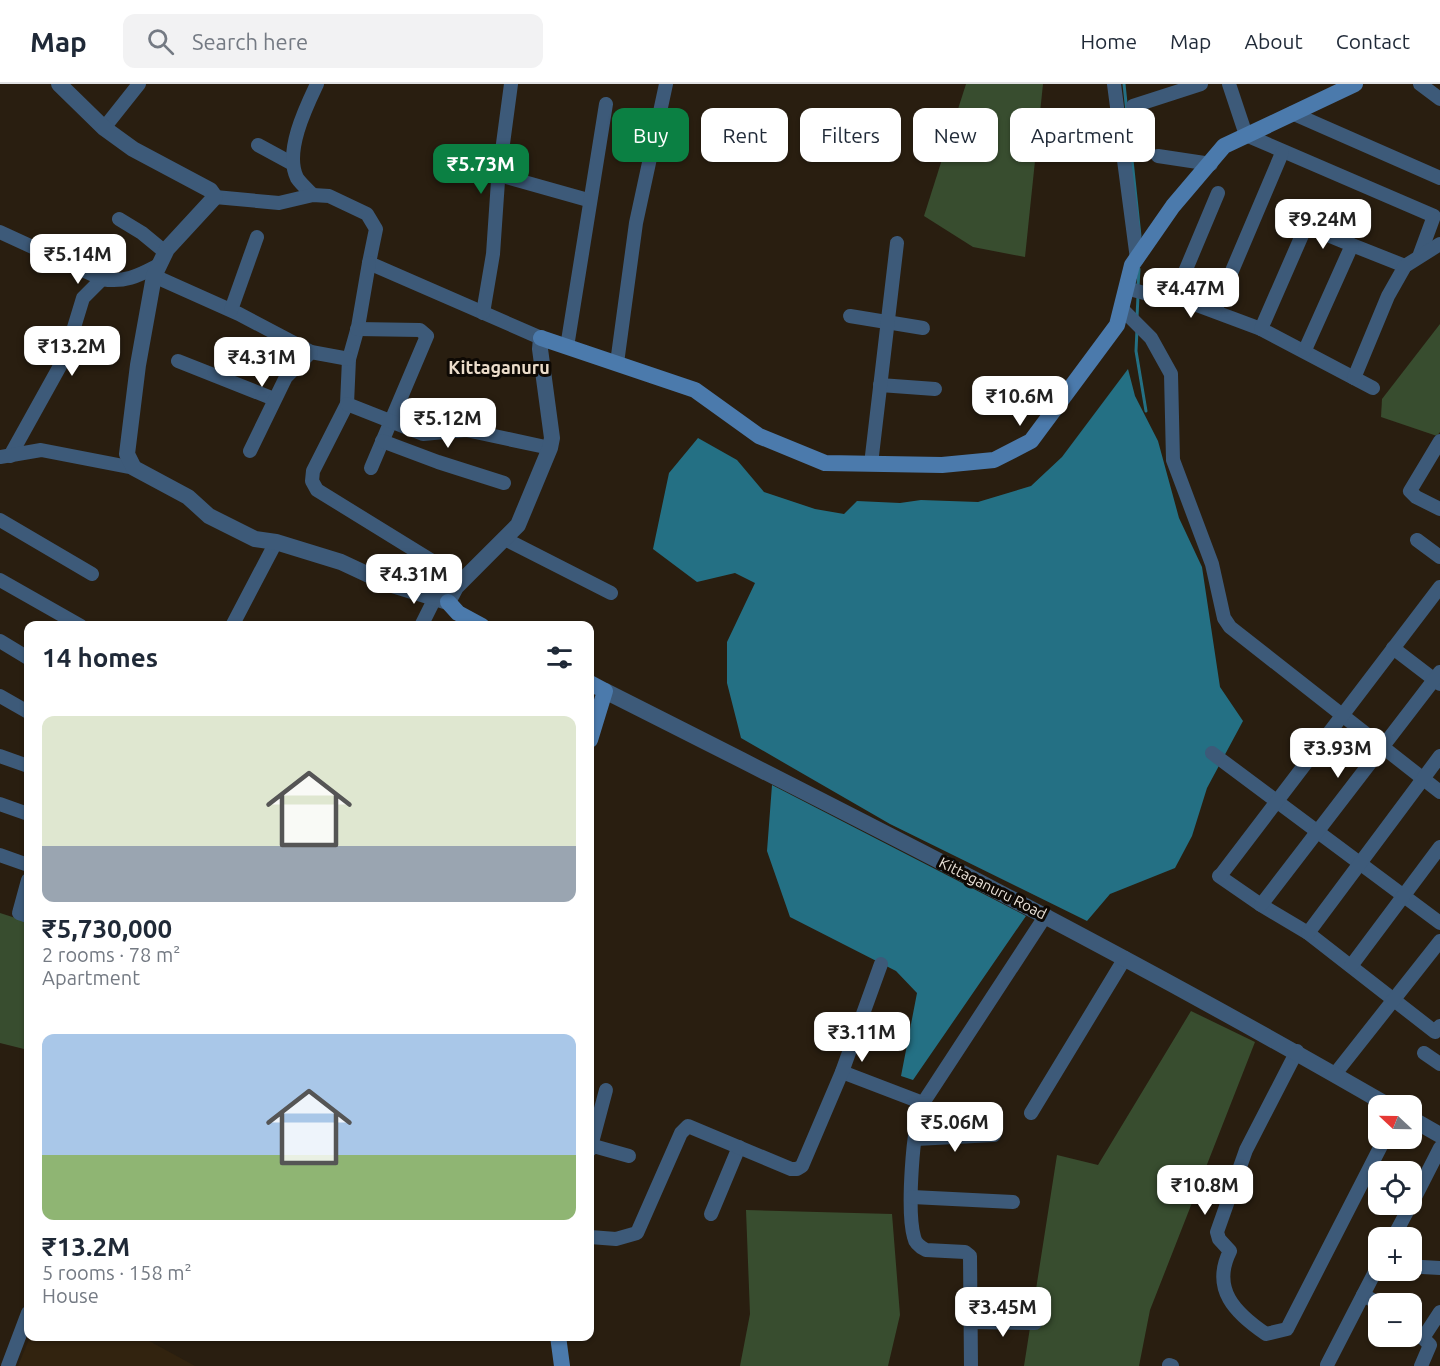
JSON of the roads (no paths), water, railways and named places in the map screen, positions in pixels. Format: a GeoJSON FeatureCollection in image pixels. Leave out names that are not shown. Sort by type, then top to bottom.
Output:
{"type":"FeatureCollection","features":[{"type":"Feature","properties":{"kind":"main road"},"geometry":{"type":"LineString","coordinates":[[541,338],[695,390],[759,436],[825,463],[942,465],[994,460],[1031,441],[1117,325],[1132,266],[1173,206],[1224,146],[1355,84]]}},
{"type":"Feature","properties":{"kind":"main road"},"geometry":{"type":"LineString","coordinates":[[442,600],[473,621]]}},
{"type":"Feature","properties":{"kind":"main road"},"geometry":{"type":"LineString","coordinates":[[594,710],[597,687]]}},
{"type":"Feature","properties":{"kind":"main road"},"geometry":{"type":"LineString","coordinates":[[559,1341],[562,1366]]}},
{"type":"Feature","properties":{"kind":"street"},"geometry":{"type":"LineString","coordinates":[[59,84],[104,128],[133,149],[210,190],[215,197],[279,203],[313,195],[329,196],[367,214],[376,229],[349,359],[347,404],[313,471],[312,481],[317,490],[463,580]]}},
{"type":"Feature","properties":{"kind":"street"},"geometry":{"type":"LineString","coordinates":[[104,128],[139,84]]}},
{"type":"Feature","properties":{"kind":"street"},"geometry":{"type":"LineString","coordinates":[[313,195],[298,179],[293,164],[300,119],[317,84]]}},
{"type":"Feature","properties":{"kind":"street"},"geometry":{"type":"LineString","coordinates":[[483,313],[493,254],[499,175],[511,84]]}},
{"type":"Feature","properties":{"kind":"street"},"geometry":{"type":"LineString","coordinates":[[616,363],[636,223],[666,84]]}},
{"type":"Feature","properties":{"kind":"street"},"geometry":{"type":"LineString","coordinates":[[1114,84],[1137,259]]}},
{"type":"Feature","properties":{"kind":"street"},"geometry":{"type":"LineString","coordinates":[[1132,106],[1201,84]]}},
{"type":"Feature","properties":{"kind":"street"},"geometry":{"type":"LineString","coordinates":[[1229,84],[1246,135],[1282,153],[1438,213],[1420,254]]}},
{"type":"Feature","properties":{"kind":"street"},"geometry":{"type":"LineString","coordinates":[[1420,84],[1440,99]]}},
{"type":"Feature","properties":{"kind":"street"},"geometry":{"type":"LineString","coordinates":[[567,346],[584,252],[588,200],[606,104]]}},
{"type":"Feature","properties":{"kind":"street"},"geometry":{"type":"LineString","coordinates":[[1292,113],[1440,178]]}},
{"type":"Feature","properties":{"kind":"street"},"geometry":{"type":"LineString","coordinates":[[258,145],[293,164]]}},
{"type":"Feature","properties":{"kind":"street"},"geometry":{"type":"LineString","coordinates":[[1215,311],[1282,153]]}},
{"type":"Feature","properties":{"kind":"street"},"geometry":{"type":"LineString","coordinates":[[1158,156],[1210,164]]}},
{"type":"Feature","properties":{"kind":"street"},"geometry":{"type":"LineString","coordinates":[[499,175],[588,200]]}},
{"type":"Feature","properties":{"kind":"street"},"geometry":{"type":"LineString","coordinates":[[1178,298],[1179,286],[1218,193]]}},
{"type":"Feature","properties":{"kind":"street"},"geometry":{"type":"LineString","coordinates":[[0,232],[102,279],[115,281],[131,279],[159,265],[215,197]]}},
{"type":"Feature","properties":{"kind":"street"},"geometry":{"type":"LineString","coordinates":[[119,219],[159,265],[231,310],[311,352],[349,359]]}},
{"type":"Feature","properties":{"kind":"street"},"geometry":{"type":"LineString","coordinates":[[1261,329],[1306,226],[1405,266]]}},
{"type":"Feature","properties":{"kind":"street"},"geometry":{"type":"LineString","coordinates":[[231,310],[257,237]]}},
{"type":"Feature","properties":{"kind":"street"},"geometry":{"type":"LineString","coordinates":[[871,464],[897,243]]}},
{"type":"Feature","properties":{"kind":"street"},"geometry":{"type":"LineString","coordinates":[[1354,378],[1388,296],[1405,266],[1420,254],[1440,244]]}},
{"type":"Feature","properties":{"kind":"street"},"geometry":{"type":"LineString","coordinates":[[1305,350],[1352,245]]}},
{"type":"Feature","properties":{"kind":"street"},"geometry":{"type":"LineString","coordinates":[[369,262],[541,338],[540,349],[552,438],[550,448],[518,525],[442,600],[425,621]]}},
{"type":"Feature","properties":{"kind":"street"},"geometry":{"type":"LineString","coordinates":[[134,468],[127,454],[138,365],[159,265]]}},
{"type":"Feature","properties":{"kind":"street"},"geometry":{"type":"LineString","coordinates":[[5,456],[65,357],[83,298],[102,279]]}},
{"type":"Feature","properties":{"kind":"street"},"geometry":{"type":"LineString","coordinates":[[1126,288],[1160,297],[1178,298],[1261,329],[1305,350],[1373,388]]}},
{"type":"Feature","properties":{"kind":"street"},"geometry":{"type":"LineString","coordinates":[[1121,308],[1151,338],[1171,374],[1173,460],[1212,564],[1224,618],[1230,627],[1341,717],[1440,792]]}},
{"type":"Feature","properties":{"kind":"street"},"geometry":{"type":"LineString","coordinates":[[850,316],[923,328]]}},
{"type":"Feature","properties":{"kind":"street"},"geometry":{"type":"LineString","coordinates":[[357,329],[420,330],[426,333],[426,340],[371,468]]}},
{"type":"Feature","properties":{"kind":"street"},"geometry":{"type":"LineString","coordinates":[[250,451],[286,377],[311,352]]}},
{"type":"Feature","properties":{"kind":"street"},"geometry":{"type":"LineString","coordinates":[[178,361],[274,399]]}},
{"type":"Feature","properties":{"kind":"street"},"geometry":{"type":"LineString","coordinates":[[880,386],[934,389]]}},
{"type":"Feature","properties":{"kind":"street"},"geometry":{"type":"LineString","coordinates":[[347,404],[423,434],[466,430],[550,448]]}},
{"type":"Feature","properties":{"kind":"street"},"geometry":{"type":"LineString","coordinates":[[382,441],[504,483]]}},
{"type":"Feature","properties":{"kind":"street"},"geometry":{"type":"LineString","coordinates":[[1440,441],[1410,490],[1416,497],[1440,509]]}},
{"type":"Feature","properties":{"kind":"street"},"geometry":{"type":"LineString","coordinates":[[5,456],[41,450],[134,468],[188,497],[209,516],[234,530],[255,539],[276,542],[341,562],[386,583],[442,600]]}},
{"type":"Feature","properties":{"kind":"street"},"geometry":{"type":"LineString","coordinates":[[0,520],[92,574]]}},
{"type":"Feature","properties":{"kind":"street"},"geometry":{"type":"LineString","coordinates":[[505,538],[611,593]]}},
{"type":"Feature","properties":{"kind":"street"},"geometry":{"type":"LineString","coordinates":[[1417,540],[1440,557]]}},
{"type":"Feature","properties":{"kind":"street"},"geometry":{"type":"LineString","coordinates":[[235,621],[276,542]]}},
{"type":"Feature","properties":{"kind":"street"},"geometry":{"type":"LineString","coordinates":[[0,580],[72,621]]}},
{"type":"Feature","properties":{"kind":"street"},"geometry":{"type":"LineString","coordinates":[[1440,587],[1219,876],[1261,906],[1308,933],[1435,1032],[1440,1026]]}},
{"type":"Feature","properties":{"kind":"street"},"geometry":{"type":"LineString","coordinates":[[0,641],[24,656]]}},
{"type":"Feature","properties":{"kind":"street"},"geometry":{"type":"LineString","coordinates":[[1261,906],[1438,678],[1393,648]]}},
{"type":"Feature","properties":{"kind":"street","name":"Kittaganuru Road"},"geometry":{"type":"LineString","coordinates":[[597,687],[1047,915],[1297,1051],[1370,1095]]}},
{"type":"Feature","properties":{"kind":"street"},"geometry":{"type":"LineString","coordinates":[[0,696],[24,710]]}},
{"type":"Feature","properties":{"kind":"street"},"geometry":{"type":"LineString","coordinates":[[1212,753],[1278,799],[1440,922]]}},
{"type":"Feature","properties":{"kind":"street"},"geometry":{"type":"LineString","coordinates":[[0,756],[24,765]]}},
{"type":"Feature","properties":{"kind":"street"},"geometry":{"type":"LineString","coordinates":[[1308,933],[1440,756]]}},
{"type":"Feature","properties":{"kind":"street"},"geometry":{"type":"LineString","coordinates":[[0,804],[24,813]]}},
{"type":"Feature","properties":{"kind":"street"},"geometry":{"type":"LineString","coordinates":[[1351,966],[1440,847]]}},
{"type":"Feature","properties":{"kind":"street"},"geometry":{"type":"LineString","coordinates":[[0,855],[24,864]]}},
{"type":"Feature","properties":{"kind":"street"},"geometry":{"type":"LineString","coordinates":[[24,895],[19,913],[24,915]]}},
{"type":"Feature","properties":{"kind":"street"},"geometry":{"type":"LineString","coordinates":[[971,1366],[970,1256],[964,1252],[920,1247],[913,1236],[912,1197],[918,1113],[1047,915]]}},
{"type":"Feature","properties":{"kind":"street"},"geometry":{"type":"LineString","coordinates":[[1335,1074],[1440,941]]}},
{"type":"Feature","properties":{"kind":"street"},"geometry":{"type":"LineString","coordinates":[[1030,1113],[1125,958]]}},
{"type":"Feature","properties":{"kind":"street"},"geometry":{"type":"LineString","coordinates":[[594,1237],[616,1239],[637,1233],[684,1128],[695,1127],[791,1169],[797,1170],[802,1166],[842,1072],[881,964]]}},
{"type":"Feature","properties":{"kind":"street"},"geometry":{"type":"LineString","coordinates":[[1297,1051],[1246,1150],[1217,1232],[1219,1239],[1230,1251],[1222,1266],[1223,1287],[1243,1318],[1266,1334],[1287,1329],[1380,1149]]}},
{"type":"Feature","properties":{"kind":"street"},"geometry":{"type":"LineString","coordinates":[[1424,1053],[1440,1064]]}},
{"type":"Feature","properties":{"kind":"street"},"geometry":{"type":"LineString","coordinates":[[842,1072],[923,1103]]}},
{"type":"Feature","properties":{"kind":"street"},"geometry":{"type":"LineString","coordinates":[[594,1132],[606,1090]]}},
{"type":"Feature","properties":{"kind":"street"},"geometry":{"type":"LineString","coordinates":[[1422,1125],[1440,1135]]}},
{"type":"Feature","properties":{"kind":"street"},"geometry":{"type":"LineString","coordinates":[[915,1139],[993,1135]]}},
{"type":"Feature","properties":{"kind":"street"},"geometry":{"type":"LineString","coordinates":[[594,1147],[629,1156]]}},
{"type":"Feature","properties":{"kind":"street"},"geometry":{"type":"LineString","coordinates":[[711,1214],[739,1147]]}},
{"type":"Feature","properties":{"kind":"street"},"geometry":{"type":"LineString","coordinates":[[1422,1183],[1440,1148]]}},
{"type":"Feature","properties":{"kind":"street"},"geometry":{"type":"LineString","coordinates":[[912,1197],[1013,1202]]}},
{"type":"Feature","properties":{"kind":"street"},"geometry":{"type":"LineString","coordinates":[[1422,1267],[1440,1268]]}},
{"type":"Feature","properties":{"kind":"street"},"geometry":{"type":"LineString","coordinates":[[1327,1365],[1370,1281]]}},
{"type":"Feature","properties":{"kind":"street"},"geometry":{"type":"LineString","coordinates":[[1363,1295],[1368,1298]]}},
{"type":"Feature","properties":{"kind":"street"},"geometry":{"type":"LineString","coordinates":[[1421,1366],[1430,1345],[1423,1338],[1440,1312]]}},
{"type":"Feature","properties":{"kind":"street"},"geometry":{"type":"LineString","coordinates":[[971,1322],[1035,1323]]}},
{"type":"Feature","properties":{"kind":"street"},"geometry":{"type":"LineString","coordinates":[[8,1366],[24,1324]]}},
{"type":"Feature","properties":{"kind":"water"},"geometry":{"type":"Polygon","coordinates":[[[1128,369],[1135,396],[1158,441],[1179,518],[1202,567],[1220,687],[1243,721],[1207,788],[1192,836],[1175,868],[1110,894],[1087,921],[890,824],[741,738],[727,683],[727,642],[755,583],[735,573],[697,582],[653,549],[669,473],[698,438],[737,460],[764,492],[815,509],[844,514],[857,501],[978,502],[1031,486],[1062,457],[1128,369]]]}},
{"type":"Feature","properties":{"kind":"water"},"geometry":{"type":"Polygon","coordinates":[[[772,785],[1026,916],[913,1080],[901,1076],[917,993],[896,971],[790,917],[767,851],[772,785]]]}},
{"type":"Feature","properties":{"kind":"waterway"},"geometry":{"type":"LineString","coordinates":[[1124,84],[1140,236]]}},
{"type":"Feature","properties":{"kind":"waterway"},"geometry":{"type":"LineString","coordinates":[[1138,287],[1139,269]]}},
{"type":"Feature","properties":{"kind":"waterway"},"geometry":{"type":"LineString","coordinates":[[1137,317],[1138,296]]}},
{"type":"Feature","properties":{"kind":"waterway"},"geometry":{"type":"LineString","coordinates":[[1137,329],[1136,351],[1146,411]]}},
{"type":"Feature","properties":{"kind":"district","name":"Kittaganuru"},"geometry":{"type":"Point","coordinates":[499,367]}}]}
